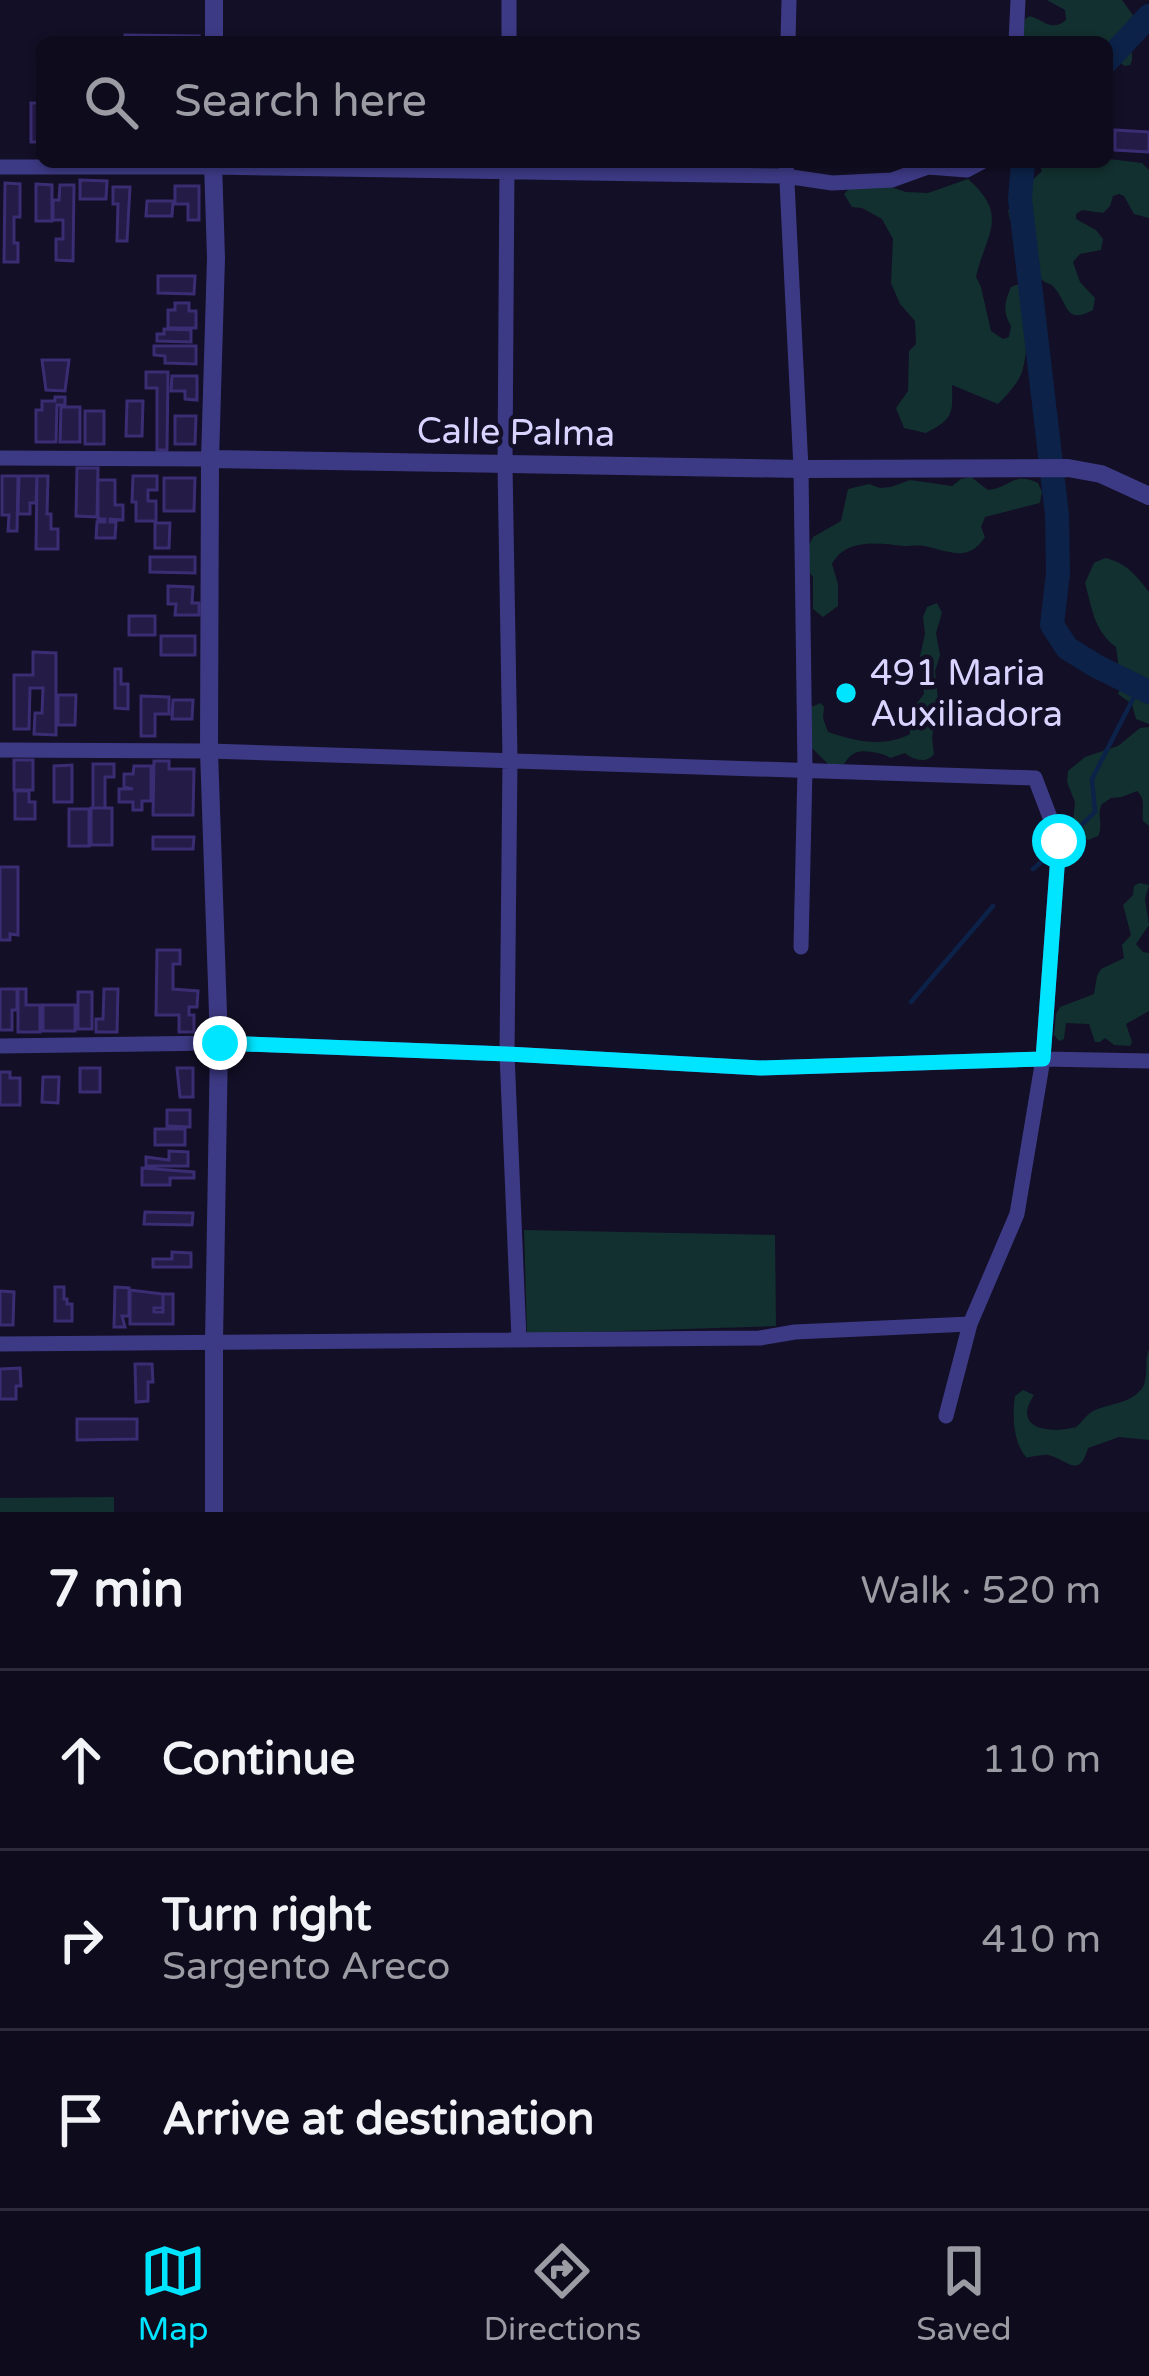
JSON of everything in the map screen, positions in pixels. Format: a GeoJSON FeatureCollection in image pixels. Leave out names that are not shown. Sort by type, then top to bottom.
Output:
{"type":"FeatureCollection","features":[{"type":"Feature","properties":{"kind":"street"},"geometry":{"type":"LineString","coordinates":[[214,0],[214,36]]}},
{"type":"Feature","properties":{"kind":"street"},"geometry":{"type":"LineString","coordinates":[[509,0],[509,36]]}},
{"type":"Feature","properties":{"kind":"street"},"geometry":{"type":"LineString","coordinates":[[788,36],[789,0]]}},
{"type":"Feature","properties":{"kind":"street"},"geometry":{"type":"LineString","coordinates":[[1016,36],[1018,0]]}},
{"type":"Feature","properties":{"kind":"street"},"geometry":{"type":"LineString","coordinates":[[0,167],[36,166]]}},
{"type":"Feature","properties":{"kind":"street"},"geometry":{"type":"LineString","coordinates":[[212,168],[216,258],[209,751],[220,1043],[214,1512]]}},
{"type":"Feature","properties":{"kind":"street"},"geometry":{"type":"LineString","coordinates":[[507,168],[507,1054],[518,1339]]}},
{"type":"Feature","properties":{"kind":"street"},"geometry":{"type":"LineString","coordinates":[[646,168],[786,169],[832,183],[892,179],[925,168]]}},
{"type":"Feature","properties":{"kind":"street"},"geometry":{"type":"LineString","coordinates":[[941,168],[971,168]]}},
{"type":"Feature","properties":{"kind":"street"},"geometry":{"type":"LineString","coordinates":[[786,169],[801,469],[806,769],[801,947]]}},
{"type":"Feature","properties":{"kind":"street","name":"Calle Palma"},"geometry":{"type":"LineString","coordinates":[[0,458],[1067,468],[1101,474],[1149,496]]}},
{"type":"Feature","properties":{"kind":"street"},"geometry":{"type":"LineString","coordinates":[[0,750],[510,759],[1035,778],[1059,841],[1060,860],[1043,1059],[1017,1214],[970,1324],[946,1415]]}},
{"type":"Feature","properties":{"kind":"street"},"geometry":{"type":"LineString","coordinates":[[0,1046],[220,1043],[760,1068],[1043,1059],[1149,1061]]}},
{"type":"Feature","properties":{"kind":"street"},"geometry":{"type":"LineString","coordinates":[[0,1344],[760,1339],[795,1332],[970,1324]]}},
{"type":"Feature","properties":{"kind":"green space"},"geometry":{"type":"Polygon","coordinates":[[[1047,0],[1122,0],[1140,25],[1132,39],[1130,65],[1113,59],[1113,36],[1022,36],[1025,19],[1061,23],[1066,20],[1065,10],[1047,0]]]}},
{"type":"Feature","properties":{"kind":"green space"},"geometry":{"type":"Polygon","coordinates":[[[1113,159],[1142,163],[1149,170],[1149,218],[1134,214],[1119,194],[1103,213],[1082,210],[1076,214],[1076,219],[1103,239],[1101,250],[1080,254],[1073,262],[1080,282],[1095,298],[1093,310],[1084,314],[1066,308],[1054,288],[1033,270],[1023,234],[1010,220],[1008,210],[1026,196],[1027,185],[1042,171],[1113,168],[1113,159]]]}},
{"type":"Feature","properties":{"kind":"green space"},"geometry":{"type":"Polygon","coordinates":[[[968,179],[981,192],[992,215],[976,277],[991,331],[1003,339],[1009,337],[1005,306],[1011,287],[1034,286],[1041,293],[1042,306],[1022,372],[1009,393],[998,404],[952,385],[949,415],[926,433],[904,428],[896,408],[908,391],[909,351],[916,344],[915,321],[900,304],[891,283],[893,239],[882,219],[852,207],[844,194],[852,186],[885,185],[928,193],[968,179]]]}},
{"type":"Feature","properties":{"kind":"green space"},"geometry":{"type":"Polygon","coordinates":[[[971,477],[988,490],[1017,479],[1038,483],[1040,503],[985,517],[981,527],[985,537],[964,553],[921,546],[854,546],[832,564],[838,606],[823,617],[813,609],[813,577],[804,556],[813,537],[841,521],[848,489],[869,484],[891,487],[910,480],[952,486],[971,477]]]}},
{"type":"Feature","properties":{"kind":"green space"},"geometry":{"type":"Polygon","coordinates":[[[1105,558],[1130,570],[1149,592],[1149,724],[1136,719],[1132,704],[1118,694],[1116,647],[1098,626],[1085,583],[1094,563],[1105,558]]]}},
{"type":"Feature","properties":{"kind":"green space"},"geometry":{"type":"Polygon","coordinates":[[[937,603],[942,613],[936,633],[940,655],[935,671],[934,754],[920,760],[905,753],[890,758],[863,751],[844,764],[828,764],[812,748],[811,707],[821,703],[828,732],[879,742],[910,734],[910,712],[924,694],[923,617],[927,607],[937,603]]]}},
{"type":"Feature","properties":{"kind":"green space"},"geometry":{"type":"Polygon","coordinates":[[[1149,727],[1149,826],[1143,821],[1143,802],[1137,791],[1102,804],[1098,836],[1088,840],[1078,834],[1068,771],[1085,757],[1118,746],[1140,728],[1149,727]]]}},
{"type":"Feature","properties":{"kind":"green space"},"geometry":{"type":"Polygon","coordinates":[[[1139,883],[1149,885],[1145,899],[1149,925],[1136,944],[1149,953],[1149,1011],[1126,1024],[1130,1046],[1114,1045],[1105,1038],[1095,1042],[1089,1024],[1066,1023],[1064,1039],[1059,1041],[1054,1035],[1060,1007],[1094,994],[1101,969],[1124,958],[1122,945],[1131,935],[1123,905],[1139,883]]]}},
{"type":"Feature","properties":{"kind":"green space"},"geometry":{"type":"Polygon","coordinates":[[[524,1230],[775,1235],[776,1326],[527,1334],[524,1230]]]}},
{"type":"Feature","properties":{"kind":"green space"},"geometry":{"type":"Polygon","coordinates":[[[1149,1349],[1149,1440],[1119,1437],[1088,1448],[1076,1466],[1047,1455],[1027,1458],[1015,1429],[1015,1396],[1023,1390],[1034,1395],[1027,1416],[1037,1427],[1076,1427],[1090,1413],[1138,1393],[1145,1382],[1149,1349]]]}},
{"type":"Feature","properties":{"kind":"green space"},"geometry":{"type":"Polygon","coordinates":[[[114,1497],[114,1512],[0,1512],[0,1498],[114,1497]]]}},
{"type":"Feature","properties":{"kind":"building"},"geometry":{"type":"Polygon","coordinates":[[[31,103],[36,103],[36,142],[31,142],[31,103]]]}},
{"type":"Feature","properties":{"kind":"building"},"geometry":{"type":"Polygon","coordinates":[[[1115,130],[1149,132],[1149,152],[1115,150],[1115,130]]]}},
{"type":"Feature","properties":{"kind":"building"},"geometry":{"type":"Polygon","coordinates":[[[80,180],[107,181],[106,199],[80,199],[80,180]]]}},
{"type":"Feature","properties":{"kind":"building"},"geometry":{"type":"Polygon","coordinates":[[[5,183],[20,184],[20,217],[14,217],[18,262],[4,262],[5,183]]]}},
{"type":"Feature","properties":{"kind":"building"},"geometry":{"type":"Polygon","coordinates":[[[36,184],[52,185],[52,221],[36,221],[36,184]]]}},
{"type":"Feature","properties":{"kind":"building"},"geometry":{"type":"Polygon","coordinates":[[[60,185],[74,185],[73,261],[56,260],[56,239],[63,239],[63,220],[53,220],[53,200],[59,200],[60,185]]]}},
{"type":"Feature","properties":{"kind":"building"},"geometry":{"type":"Polygon","coordinates":[[[175,186],[199,186],[199,220],[188,220],[188,204],[175,204],[175,186]]]}},
{"type":"Feature","properties":{"kind":"building"},"geometry":{"type":"Polygon","coordinates":[[[113,187],[130,187],[127,241],[117,241],[118,204],[113,204],[113,187]]]}},
{"type":"Feature","properties":{"kind":"building"},"geometry":{"type":"Polygon","coordinates":[[[147,201],[173,201],[172,216],[146,216],[147,201]]]}},
{"type":"Feature","properties":{"kind":"building"},"geometry":{"type":"Polygon","coordinates":[[[158,276],[195,276],[194,294],[158,293],[158,276]]]}},
{"type":"Feature","properties":{"kind":"building"},"geometry":{"type":"Polygon","coordinates":[[[175,303],[189,303],[189,311],[196,311],[196,328],[168,328],[168,310],[175,310],[175,303]]]}},
{"type":"Feature","properties":{"kind":"building"},"geometry":{"type":"Polygon","coordinates":[[[164,329],[191,330],[191,342],[157,341],[164,329]]]}},
{"type":"Feature","properties":{"kind":"building"},"geometry":{"type":"Polygon","coordinates":[[[154,346],[196,346],[196,364],[165,363],[165,356],[154,355],[154,346]]]}},
{"type":"Feature","properties":{"kind":"building"},"geometry":{"type":"Polygon","coordinates":[[[42,360],[69,360],[65,391],[46,390],[42,360]]]}},
{"type":"Feature","properties":{"kind":"building"},"geometry":{"type":"Polygon","coordinates":[[[146,372],[168,372],[167,450],[157,450],[157,388],[146,388],[146,372]]]}},
{"type":"Feature","properties":{"kind":"building"},"geometry":{"type":"Polygon","coordinates":[[[172,376],[197,376],[197,400],[185,399],[185,391],[171,391],[172,376]]]}},
{"type":"Feature","properties":{"kind":"building"},"geometry":{"type":"Polygon","coordinates":[[[55,397],[65,397],[65,405],[57,405],[56,442],[36,442],[36,410],[42,410],[42,401],[55,401],[55,397]]]}},
{"type":"Feature","properties":{"kind":"building"},"geometry":{"type":"Polygon","coordinates":[[[127,401],[143,401],[142,436],[126,436],[127,401]]]}},
{"type":"Feature","properties":{"kind":"building"},"geometry":{"type":"Polygon","coordinates":[[[61,407],[80,407],[80,442],[60,442],[61,407]]]}},
{"type":"Feature","properties":{"kind":"building"},"geometry":{"type":"Polygon","coordinates":[[[85,411],[104,411],[104,444],[85,444],[85,411]]]}},
{"type":"Feature","properties":{"kind":"building"},"geometry":{"type":"Polygon","coordinates":[[[175,416],[196,416],[195,444],[175,444],[175,416]]]}},
{"type":"Feature","properties":{"kind":"building"},"geometry":{"type":"Polygon","coordinates":[[[77,468],[98,468],[97,517],[76,516],[77,468]]]}},
{"type":"Feature","properties":{"kind":"building"},"geometry":{"type":"Polygon","coordinates":[[[2,476],[18,476],[17,531],[8,531],[9,515],[2,515],[2,476]]]}},
{"type":"Feature","properties":{"kind":"building"},"geometry":{"type":"Polygon","coordinates":[[[19,476],[37,476],[36,503],[30,503],[30,514],[18,514],[19,476]]]}},
{"type":"Feature","properties":{"kind":"building"},"geometry":{"type":"Polygon","coordinates":[[[37,476],[48,476],[47,514],[51,514],[51,529],[58,529],[58,549],[36,549],[37,476]]]}},
{"type":"Feature","properties":{"kind":"building"},"geometry":{"type":"Polygon","coordinates":[[[133,476],[157,476],[157,490],[148,490],[148,501],[156,501],[156,521],[136,521],[133,476]]]}},
{"type":"Feature","properties":{"kind":"building"},"geometry":{"type":"Polygon","coordinates":[[[164,478],[195,478],[194,511],[164,511],[164,478]]]}},
{"type":"Feature","properties":{"kind":"building"},"geometry":{"type":"Polygon","coordinates":[[[98,480],[115,480],[115,505],[123,505],[123,520],[110,519],[116,522],[115,538],[96,538],[97,522],[105,522],[98,519],[98,480]]]}},
{"type":"Feature","properties":{"kind":"building"},"geometry":{"type":"Polygon","coordinates":[[[155,523],[170,523],[169,548],[155,548],[155,523]]]}},
{"type":"Feature","properties":{"kind":"building"},"geometry":{"type":"Polygon","coordinates":[[[150,557],[195,557],[195,573],[150,572],[150,557]]]}},
{"type":"Feature","properties":{"kind":"building"},"geometry":{"type":"Polygon","coordinates":[[[168,586],[193,587],[192,603],[199,603],[199,615],[175,615],[176,604],[168,604],[168,586]]]}},
{"type":"Feature","properties":{"kind":"building"},"geometry":{"type":"Polygon","coordinates":[[[129,616],[155,616],[155,635],[129,635],[129,616]]]}},
{"type":"Feature","properties":{"kind":"building"},"geometry":{"type":"Polygon","coordinates":[[[161,636],[195,636],[195,655],[161,655],[161,636]]]}},
{"type":"Feature","properties":{"kind":"building"},"geometry":{"type":"Polygon","coordinates":[[[33,652],[56,653],[56,735],[34,734],[35,713],[42,713],[43,688],[30,688],[29,729],[14,729],[14,675],[33,675],[33,652]]]}},
{"type":"Feature","properties":{"kind":"building"},"geometry":{"type":"Polygon","coordinates":[[[115,669],[121,669],[121,684],[128,684],[128,709],[115,708],[115,669]]]}},
{"type":"Feature","properties":{"kind":"building"},"geometry":{"type":"Polygon","coordinates":[[[58,695],[76,695],[75,725],[58,725],[58,695]]]}},
{"type":"Feature","properties":{"kind":"building"},"geometry":{"type":"Polygon","coordinates":[[[141,696],[169,697],[169,714],[155,714],[155,736],[141,736],[141,696]]]}},
{"type":"Feature","properties":{"kind":"building"},"geometry":{"type":"Polygon","coordinates":[[[173,700],[193,700],[192,719],[172,719],[173,700]]]}},
{"type":"Feature","properties":{"kind":"building"},"geometry":{"type":"Polygon","coordinates":[[[14,760],[33,760],[33,790],[14,790],[14,760]]]}},
{"type":"Feature","properties":{"kind":"building"},"geometry":{"type":"Polygon","coordinates":[[[154,761],[169,761],[169,769],[194,769],[193,815],[153,815],[154,761]]]}},
{"type":"Feature","properties":{"kind":"building"},"geometry":{"type":"Polygon","coordinates":[[[93,764],[114,764],[114,777],[105,777],[105,808],[93,808],[93,764]]]}},
{"type":"Feature","properties":{"kind":"building"},"geometry":{"type":"Polygon","coordinates":[[[72,765],[72,802],[54,802],[54,766],[72,765]]]}},
{"type":"Feature","properties":{"kind":"building"},"geometry":{"type":"Polygon","coordinates":[[[134,766],[151,766],[151,801],[142,801],[142,810],[133,810],[133,802],[119,802],[119,789],[133,789],[124,787],[124,774],[133,774],[134,766]]]}},
{"type":"Feature","properties":{"kind":"building"},"geometry":{"type":"Polygon","coordinates":[[[15,791],[29,791],[35,819],[15,819],[15,791]]]}},
{"type":"Feature","properties":{"kind":"building"},"geometry":{"type":"Polygon","coordinates":[[[91,808],[112,808],[112,845],[91,845],[91,808]]]}},
{"type":"Feature","properties":{"kind":"building"},"geometry":{"type":"Polygon","coordinates":[[[69,809],[89,809],[89,846],[69,846],[69,809]]]}},
{"type":"Feature","properties":{"kind":"building"},"geometry":{"type":"Polygon","coordinates":[[[153,837],[194,837],[193,849],[153,849],[153,837]]]}},
{"type":"Feature","properties":{"kind":"building"},"geometry":{"type":"Polygon","coordinates":[[[0,867],[18,867],[18,935],[10,934],[10,940],[0,940],[0,867]]]}},
{"type":"Feature","properties":{"kind":"building"},"geometry":{"type":"Polygon","coordinates":[[[157,950],[180,950],[180,964],[173,964],[173,989],[198,991],[197,1007],[189,1007],[194,1032],[179,1032],[179,1015],[156,1015],[157,950]]]}},
{"type":"Feature","properties":{"kind":"building"},"geometry":{"type":"Polygon","coordinates":[[[0,989],[17,989],[12,1030],[0,1030],[0,989]]]}},
{"type":"Feature","properties":{"kind":"building"},"geometry":{"type":"Polygon","coordinates":[[[18,989],[26,989],[26,1005],[40,1005],[40,1032],[18,1032],[18,989]]]}},
{"type":"Feature","properties":{"kind":"building"},"geometry":{"type":"Polygon","coordinates":[[[104,989],[118,989],[117,1032],[96,1032],[96,1019],[103,1019],[104,989]]]}},
{"type":"Feature","properties":{"kind":"building"},"geometry":{"type":"Polygon","coordinates":[[[78,992],[92,992],[92,1029],[78,1029],[78,992]]]}},
{"type":"Feature","properties":{"kind":"building"},"geometry":{"type":"Polygon","coordinates":[[[43,1005],[75,1005],[75,1031],[43,1031],[43,1005]]]}},
{"type":"Feature","properties":{"kind":"building"},"geometry":{"type":"Polygon","coordinates":[[[80,1068],[100,1068],[100,1092],[80,1092],[80,1068]]]}},
{"type":"Feature","properties":{"kind":"building"},"geometry":{"type":"Polygon","coordinates":[[[177,1068],[193,1068],[193,1097],[180,1097],[177,1068]]]}},
{"type":"Feature","properties":{"kind":"building"},"geometry":{"type":"Polygon","coordinates":[[[0,1072],[20,1078],[20,1105],[0,1105],[0,1072]]]}},
{"type":"Feature","properties":{"kind":"building"},"geometry":{"type":"Polygon","coordinates":[[[43,1077],[59,1077],[58,1103],[42,1102],[43,1077]]]}},
{"type":"Feature","properties":{"kind":"building"},"geometry":{"type":"Polygon","coordinates":[[[167,1110],[190,1110],[190,1127],[167,1126],[167,1110]]]}},
{"type":"Feature","properties":{"kind":"building"},"geometry":{"type":"Polygon","coordinates":[[[155,1129],[185,1129],[185,1145],[155,1145],[155,1129]]]}},
{"type":"Feature","properties":{"kind":"building"},"geometry":{"type":"Polygon","coordinates":[[[169,1151],[188,1152],[188,1166],[146,1166],[146,1157],[169,1160],[169,1151]]]}},
{"type":"Feature","properties":{"kind":"building"},"geometry":{"type":"Polygon","coordinates":[[[142,1168],[194,1172],[194,1178],[170,1178],[170,1185],[142,1185],[142,1168]]]}},
{"type":"Feature","properties":{"kind":"building"},"geometry":{"type":"Polygon","coordinates":[[[145,1212],[193,1213],[192,1225],[144,1224],[145,1212]]]}},
{"type":"Feature","properties":{"kind":"building"},"geometry":{"type":"Polygon","coordinates":[[[172,1252],[191,1253],[191,1267],[153,1267],[153,1259],[172,1259],[172,1252]]]}},
{"type":"Feature","properties":{"kind":"building"},"geometry":{"type":"Polygon","coordinates":[[[55,1287],[64,1287],[64,1299],[72,1304],[72,1321],[55,1321],[55,1287]]]}},
{"type":"Feature","properties":{"kind":"building"},"geometry":{"type":"Polygon","coordinates":[[[115,1287],[129,1288],[129,1316],[122,1316],[125,1327],[114,1327],[115,1287]]]}},
{"type":"Feature","properties":{"kind":"building"},"geometry":{"type":"Polygon","coordinates":[[[130,1290],[173,1294],[173,1324],[130,1324],[130,1290]]]}},
{"type":"Feature","properties":{"kind":"building"},"geometry":{"type":"Polygon","coordinates":[[[0,1291],[14,1292],[13,1325],[0,1325],[0,1291]]]}},
{"type":"Feature","properties":{"kind":"building"},"geometry":{"type":"Polygon","coordinates":[[[135,1364],[152,1364],[148,1401],[136,1402],[135,1364]]]}},
{"type":"Feature","properties":{"kind":"building"},"geometry":{"type":"Polygon","coordinates":[[[20,1368],[16,1399],[0,1399],[0,1369],[20,1368]]]}},
{"type":"Feature","properties":{"kind":"building"},"geometry":{"type":"Polygon","coordinates":[[[77,1419],[137,1419],[137,1439],[77,1440],[77,1419]]]}},
{"type":"Feature","properties":{"kind":"waterway"},"geometry":{"type":"LineString","coordinates":[[1113,55],[1149,16]]}},
{"type":"Feature","properties":{"kind":"waterway"},"geometry":{"type":"LineString","coordinates":[[1023,168],[1020,199],[1057,515],[1058,573],[1052,625],[1067,648],[1149,692]]}},
{"type":"Feature","properties":{"kind":"waterway"},"geometry":{"type":"LineString","coordinates":[[1065,841],[1095,812],[1092,779],[1139,687]]}},
{"type":"Feature","properties":{"kind":"waterway"},"geometry":{"type":"LineString","coordinates":[[1033,869],[1052,853]]}},
{"type":"Feature","properties":{"kind":"waterway"},"geometry":{"type":"LineString","coordinates":[[911,1002],[993,906]]}},
{"type":"Feature","properties":{"kind":"place","name":"491 Maria Auxiliadora"},"geometry":{"type":"Point","coordinates":[846,693]}},
{"type":"Feature","properties":{"kind":"route"},"geometry":{"type":"LineString","coordinates":[[220,1043],[760,1068],[1043,1059],[1059,841]]}}]}
